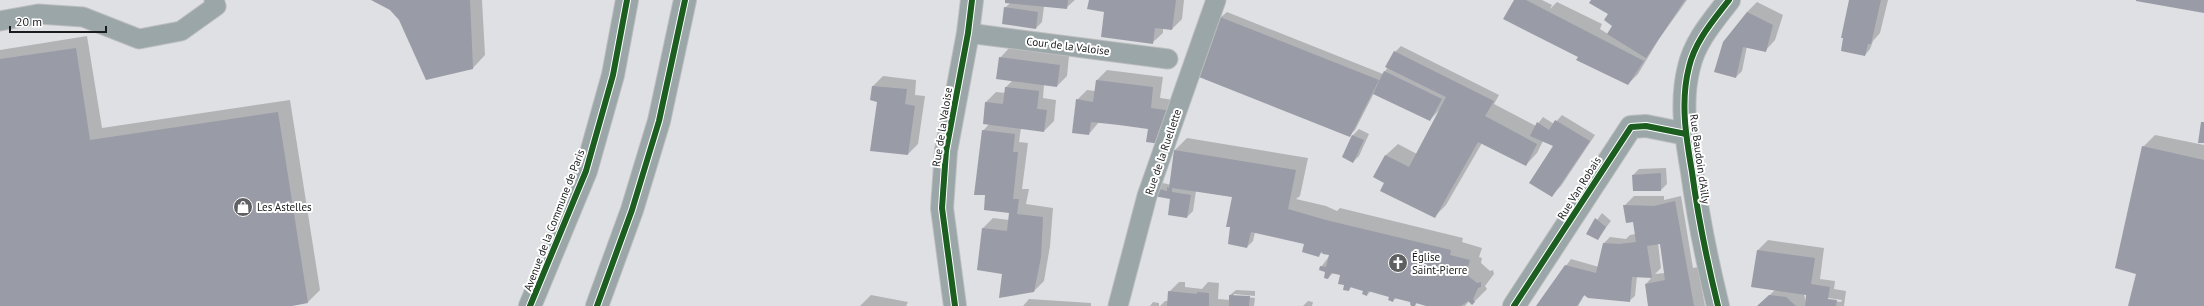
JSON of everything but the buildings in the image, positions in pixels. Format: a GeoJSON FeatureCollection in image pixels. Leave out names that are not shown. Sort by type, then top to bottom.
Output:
{"type":"FeatureCollection","features":[{"type":"Feature","properties":{"kind":"street","name":"Avenue de la Commune de Paris"},"geometry":{"type":"LineString","coordinates":[[530,306],[586,171],[613,75],[627,0]]}},
{"type":"Feature","properties":{"kind":"street"},"geometry":{"type":"LineString","coordinates":[[597,306],[632,210],[659,121],[685,0]]}},
{"type":"Feature","properties":{"kind":"street","name":"Rue de la Valoise"},"geometry":{"type":"LineString","coordinates":[[955,306],[942,208],[946,151],[968,33],[972,0]]}},
{"type":"Feature","properties":{"kind":"street","name":"Rue Baudoin d'Ailly"},"geometry":{"type":"LineString","coordinates":[[1718,306],[1700,232],[1686,134],[1683,99],[1689,66],[1699,40],[1729,0]]}},
{"type":"Feature","properties":{"kind":"street","name":"Rue Van Robais"},"geometry":{"type":"LineString","coordinates":[[1514,306],[1543,264],[1631,127],[1646,126],[1686,134]]}},
{"type":"Feature","properties":{"kind":"lane"},"geometry":{"type":"LineString","coordinates":[[0,20],[38,14],[83,17],[140,39],[181,31],[216,6],[214,0]]}},
{"type":"Feature","properties":{"kind":"lane","name":"Rue de la Ruellette"},"geometry":{"type":"LineString","coordinates":[[1118,306],[1147,196],[1216,0]]}},
{"type":"Feature","properties":{"kind":"lane","name":"Cour de la Valoise"},"geometry":{"type":"LineString","coordinates":[[968,33],[1168,59]]}},
{"type":"Feature","properties":{"kind":"cycle path"},"geometry":{"type":"LineString","coordinates":[[530,306],[586,171],[613,75],[627,0]]}},
{"type":"Feature","properties":{"kind":"cycle path"},"geometry":{"type":"LineString","coordinates":[[597,306],[632,210],[659,121],[685,0]]}},
{"type":"Feature","properties":{"kind":"cycle path"},"geometry":{"type":"LineString","coordinates":[[955,306],[942,208],[946,151],[968,33],[972,0]]}},
{"type":"Feature","properties":{"kind":"cycle path"},"geometry":{"type":"LineString","coordinates":[[1718,306],[1703,239],[1694,189],[1686,133],[1684,106],[1686,80],[1692,58],[1705,32],[1729,0]]}},
{"type":"Feature","properties":{"kind":"cycle path"},"geometry":{"type":"LineString","coordinates":[[1514,306],[1631,127],[1646,126],[1686,134]]}},
{"type":"Feature","properties":{"kind":"place","name":"Les Astelles"},"geometry":{"type":"Point","coordinates":[243,207]}},
{"type":"Feature","properties":{"kind":"place","name":"Église Saint-Pierre"},"geometry":{"type":"Point","coordinates":[1398,263]}}]}
